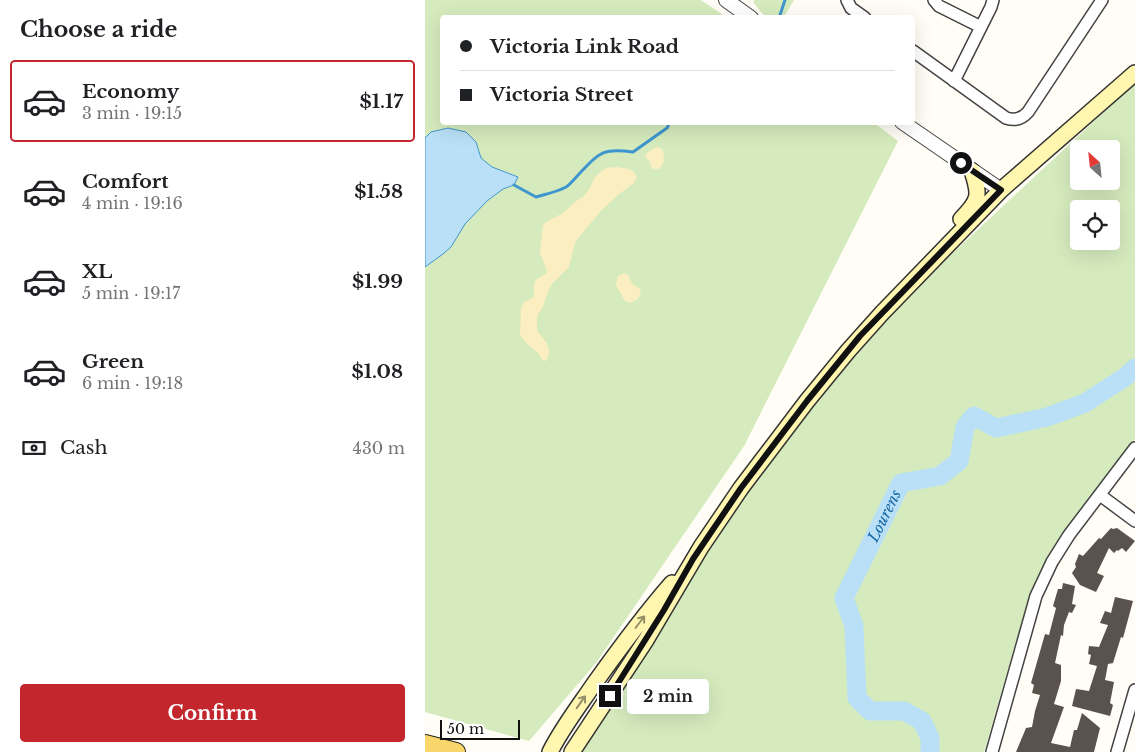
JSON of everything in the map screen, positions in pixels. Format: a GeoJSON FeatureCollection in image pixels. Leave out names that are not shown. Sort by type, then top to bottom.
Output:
{"type":"FeatureCollection","features":[{"type":"Feature","properties":{"kind":"main road"},"geometry":{"type":"LineString","coordinates":[[572,752],[646,640],[693,559],[741,488],[807,401],[860,336],[1001,190],[1135,73]]}},
{"type":"Feature","properties":{"kind":"main road"},"geometry":{"type":"LineString","coordinates":[[932,260],[940,244],[974,203],[977,187],[972,171]]}},
{"type":"Feature","properties":{"kind":"main road"},"geometry":{"type":"LineString","coordinates":[[550,752],[580,704],[611,661],[651,608],[693,559]]}},
{"type":"Feature","properties":{"kind":"main road"},"geometry":{"type":"LineString","coordinates":[[425,744],[456,752]]}},
{"type":"Feature","properties":{"kind":"street"},"geometry":{"type":"LineString","coordinates":[[726,0],[747,15]]}},
{"type":"Feature","properties":{"kind":"street"},"geometry":{"type":"LineString","coordinates":[[847,0],[851,8],[861,15]]}},
{"type":"Feature","properties":{"kind":"street"},"geometry":{"type":"LineString","coordinates":[[934,0],[939,6],[981,27]]}},
{"type":"Feature","properties":{"kind":"street"},"geometry":{"type":"LineString","coordinates":[[954,81],[993,0]]}},
{"type":"Feature","properties":{"kind":"street"},"geometry":{"type":"LineString","coordinates":[[915,52],[1006,118],[1014,120],[1022,118],[1028,112],[1102,0]]}},
{"type":"Feature","properties":{"kind":"street"},"geometry":{"type":"LineString","coordinates":[[906,125],[1001,190]]}},
{"type":"Feature","properties":{"kind":"street"},"geometry":{"type":"LineString","coordinates":[[992,752],[1036,596],[1052,562],[1069,535],[1135,448]]}},
{"type":"Feature","properties":{"kind":"street"},"geometry":{"type":"LineString","coordinates":[[1100,495],[1135,521]]}},
{"type":"Feature","properties":{"kind":"street"},"geometry":{"type":"LineString","coordinates":[[1117,752],[1135,690]]}},
{"type":"Feature","properties":{"kind":"green space"},"geometry":{"type":"Polygon","coordinates":[[[425,0],[701,0],[723,15],[440,15],[440,125],[877,125],[898,141],[744,446],[596,663],[529,741],[425,712],[425,0]]]}},
{"type":"Feature","properties":{"kind":"green space"},"geometry":{"type":"Polygon","coordinates":[[[754,0],[794,0],[785,15],[764,15],[753,2],[754,0]]]}},
{"type":"Feature","properties":{"kind":"green space"},"geometry":{"type":"Polygon","coordinates":[[[1135,83],[1135,439],[1062,535],[1036,580],[1023,617],[984,752],[583,752],[581,750],[676,596],[754,480],[840,369],[898,304],[1070,144],[1070,190],[1120,190],[1120,140],[1074,140],[1135,83]]]}},
{"type":"Feature","properties":{"kind":"sand"},"geometry":{"type":"Polygon","coordinates":[[[656,147],[662,149],[664,160],[658,169],[654,169],[645,156],[656,147]]]}},
{"type":"Feature","properties":{"kind":"sand"},"geometry":{"type":"Polygon","coordinates":[[[617,167],[632,171],[637,178],[633,184],[601,211],[578,238],[569,267],[549,289],[537,319],[537,331],[547,343],[549,350],[548,358],[543,361],[520,335],[521,307],[525,302],[534,297],[535,282],[546,274],[547,271],[540,253],[543,225],[563,213],[583,197],[590,188],[594,178],[600,172],[607,168],[617,167]]]}},
{"type":"Feature","properties":{"kind":"sand"},"geometry":{"type":"Polygon","coordinates":[[[624,273],[628,275],[632,284],[639,288],[641,293],[638,299],[630,303],[625,301],[616,285],[618,276],[624,273]]]}},
{"type":"Feature","properties":{"kind":"water"},"geometry":{"type":"Polygon","coordinates":[[[448,128],[466,132],[476,142],[481,158],[492,167],[518,177],[514,185],[503,189],[487,201],[465,224],[451,247],[425,267],[425,138],[431,132],[448,128]]]}},
{"type":"Feature","properties":{"kind":"building"},"geometry":{"type":"Polygon","coordinates":[[[1111,528],[1117,528],[1135,541],[1126,552],[1122,548],[1114,553],[1109,548],[1097,573],[1104,576],[1096,592],[1080,585],[1072,573],[1076,567],[1075,564],[1079,554],[1083,556],[1111,528]]]}},
{"type":"Feature","properties":{"kind":"building"},"geometry":{"type":"Polygon","coordinates":[[[1063,583],[1075,586],[1072,604],[1076,605],[1072,613],[1069,612],[1064,625],[1063,636],[1061,635],[1055,663],[1061,665],[1061,681],[1054,704],[1064,707],[1051,743],[1070,747],[1074,730],[1077,730],[1082,713],[1100,728],[1094,752],[1016,752],[1026,728],[1032,727],[1040,695],[1032,693],[1034,685],[1031,683],[1045,634],[1049,635],[1056,608],[1053,606],[1058,589],[1062,589],[1063,583]]]}},
{"type":"Feature","properties":{"kind":"building"},"geometry":{"type":"Polygon","coordinates":[[[1115,597],[1133,601],[1123,638],[1121,637],[1113,663],[1108,664],[1105,680],[1114,682],[1110,703],[1113,705],[1110,716],[1072,706],[1076,689],[1089,691],[1097,666],[1089,664],[1091,655],[1088,654],[1089,646],[1099,647],[1108,625],[1100,623],[1105,611],[1111,613],[1115,597]]]}},
{"type":"Feature","properties":{"kind":"waterway"},"geometry":{"type":"LineString","coordinates":[[780,15],[785,0]]}},
{"type":"Feature","properties":{"kind":"waterway"},"geometry":{"type":"LineString","coordinates":[[514,185],[536,197],[559,190],[570,184],[603,153],[608,151],[633,152],[668,125]]}},
{"type":"Feature","properties":{"kind":"waterway","name":"Lourens"},"geometry":{"type":"LineString","coordinates":[[930,752],[930,738],[922,721],[904,711],[870,711],[857,698],[854,626],[844,598],[901,483],[940,476],[959,461],[965,427],[974,416],[996,428],[1047,417],[1085,403],[1125,377],[1135,368]]}},
{"type":"Feature","properties":{"kind":"route"},"geometry":{"type":"LineString","coordinates":[[610,696],[646,640],[693,559],[741,488],[807,401],[881,313],[1001,190],[961,163]]}}]}
